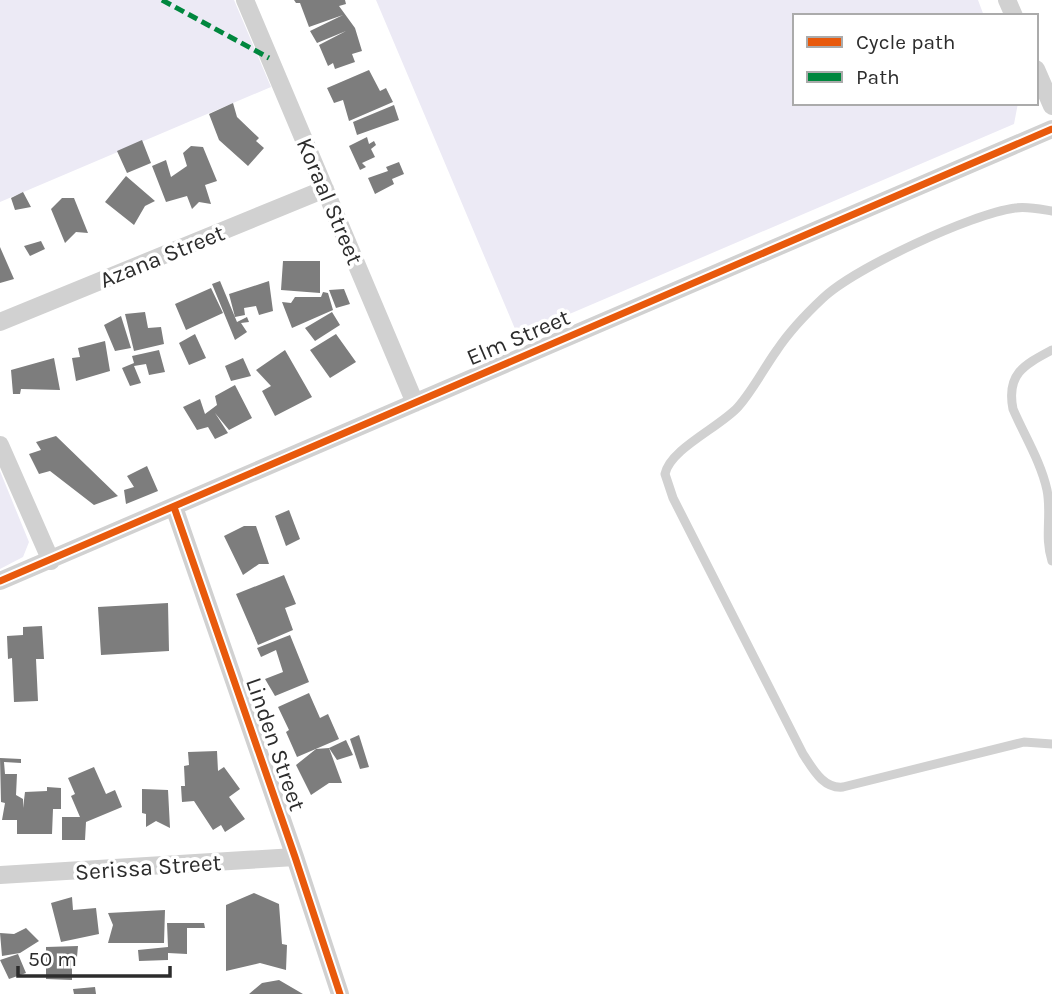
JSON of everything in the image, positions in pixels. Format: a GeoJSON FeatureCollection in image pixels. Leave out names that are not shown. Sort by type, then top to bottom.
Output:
{"type":"FeatureCollection","features":[{"type":"Feature","properties":{"kind":"street","name":"Koraal Street"},"geometry":{"type":"LineString","coordinates":[[245,0],[415,402]]}},
{"type":"Feature","properties":{"kind":"street"},"geometry":{"type":"LineString","coordinates":[[1038,74],[1052,106]]}},
{"type":"Feature","properties":{"kind":"street","name":"Elm Street"},"geometry":{"type":"LineString","coordinates":[[0,581],[1052,129]]}},
{"type":"Feature","properties":{"kind":"street","name":"Azana Street"},"geometry":{"type":"LineString","coordinates":[[0,323],[325,190]]}},
{"type":"Feature","properties":{"kind":"street"},"geometry":{"type":"LineString","coordinates":[[0,446],[51,561]]}},
{"type":"Feature","properties":{"kind":"street","name":"Linden Street"},"geometry":{"type":"LineString","coordinates":[[174,507],[340,994]]}},
{"type":"Feature","properties":{"kind":"street","name":"Serissa Street"},"geometry":{"type":"LineString","coordinates":[[0,875],[295,858]]}},
{"type":"Feature","properties":{"kind":"lane"},"geometry":{"type":"LineString","coordinates":[[1052,211],[1017,208],[996,212],[873,265],[843,283],[824,297],[779,347],[739,406],[670,461],[665,474],[673,498],[803,754],[815,773],[826,783],[835,788],[843,787],[1024,742],[1052,744]]}},
{"type":"Feature","properties":{"kind":"lane"},"geometry":{"type":"LineString","coordinates":[[1052,350],[1029,362],[1017,373],[1010,395],[1013,409],[1046,488],[1049,503],[1047,535],[1052,561]]}},
{"type":"Feature","properties":{"kind":"shaded area"},"geometry":{"type":"Polygon","coordinates":[[[0,0],[234,0],[271,87],[0,202],[0,0]]]}},
{"type":"Feature","properties":{"kind":"shaded area"},"geometry":{"type":"Polygon","coordinates":[[[376,0],[978,0],[983,14],[793,14],[793,105],[1018,105],[1014,124],[518,336],[376,0]]]}},
{"type":"Feature","properties":{"kind":"shaded area"},"geometry":{"type":"Polygon","coordinates":[[[0,471],[29,542],[23,557],[0,569],[0,471]]]}},
{"type":"Feature","properties":{"kind":"building"},"geometry":{"type":"Polygon","coordinates":[[[294,0],[345,0],[346,4],[339,6],[355,28],[362,51],[352,54],[355,62],[335,69],[333,63],[328,66],[319,45],[346,31],[317,43],[310,31],[343,15],[309,27],[300,3],[294,0]]]}},
{"type":"Feature","properties":{"kind":"building"},"geometry":{"type":"Polygon","coordinates":[[[369,70],[380,91],[386,88],[393,102],[349,121],[343,100],[334,103],[327,88],[369,70]]]}},
{"type":"Feature","properties":{"kind":"building"},"geometry":{"type":"Polygon","coordinates":[[[233,103],[237,117],[259,138],[256,141],[264,148],[248,166],[219,140],[209,114],[233,103]]]}},
{"type":"Feature","properties":{"kind":"building"},"geometry":{"type":"Polygon","coordinates":[[[394,105],[399,120],[357,135],[353,122],[394,105]]]}},
{"type":"Feature","properties":{"kind":"building"},"geometry":{"type":"Polygon","coordinates":[[[367,137],[369,144],[374,141],[376,145],[371,149],[375,157],[362,163],[366,167],[360,170],[349,146],[367,137]]]}},
{"type":"Feature","properties":{"kind":"building"},"geometry":{"type":"Polygon","coordinates":[[[142,140],[151,163],[127,173],[117,151],[142,140]]]}},
{"type":"Feature","properties":{"kind":"building"},"geometry":{"type":"Polygon","coordinates":[[[191,146],[203,147],[217,181],[205,185],[211,204],[199,202],[192,209],[187,196],[166,202],[152,166],[166,160],[171,177],[187,166],[183,153],[191,146]]]}},
{"type":"Feature","properties":{"kind":"building"},"geometry":{"type":"Polygon","coordinates":[[[399,162],[404,174],[392,179],[394,184],[375,194],[368,178],[388,171],[386,167],[399,162]]]}},
{"type":"Feature","properties":{"kind":"building"},"geometry":{"type":"Polygon","coordinates":[[[126,176],[155,201],[145,206],[134,225],[105,202],[126,176]]]}},
{"type":"Feature","properties":{"kind":"building"},"geometry":{"type":"Polygon","coordinates":[[[23,192],[31,207],[15,210],[11,198],[23,192]]]}},
{"type":"Feature","properties":{"kind":"building"},"geometry":{"type":"Polygon","coordinates":[[[62,198],[74,198],[88,233],[76,232],[65,243],[51,209],[62,198]]]}},
{"type":"Feature","properties":{"kind":"building"},"geometry":{"type":"Polygon","coordinates":[[[41,241],[45,249],[30,256],[24,246],[41,241]]]}},
{"type":"Feature","properties":{"kind":"building"},"geometry":{"type":"Polygon","coordinates":[[[0,247],[14,279],[0,283],[0,247]]]}},
{"type":"Feature","properties":{"kind":"building"},"geometry":{"type":"Polygon","coordinates":[[[283,261],[320,261],[320,293],[281,290],[283,261]]]}},
{"type":"Feature","properties":{"kind":"building"},"geometry":{"type":"Polygon","coordinates":[[[220,281],[237,322],[247,317],[249,322],[241,323],[247,332],[235,340],[212,284],[220,281]]]}},
{"type":"Feature","properties":{"kind":"building"},"geometry":{"type":"Polygon","coordinates":[[[269,281],[273,311],[259,315],[256,306],[244,308],[245,315],[235,317],[229,294],[269,281]]]}},
{"type":"Feature","properties":{"kind":"building"},"geometry":{"type":"Polygon","coordinates":[[[211,288],[223,313],[186,330],[175,304],[211,288]]]}},
{"type":"Feature","properties":{"kind":"building"},"geometry":{"type":"Polygon","coordinates":[[[344,289],[350,304],[336,308],[329,290],[344,289]]]}},
{"type":"Feature","properties":{"kind":"building"},"geometry":{"type":"Polygon","coordinates":[[[323,292],[328,293],[333,310],[292,328],[282,302],[291,303],[295,297],[321,297],[323,292]]]}},
{"type":"Feature","properties":{"kind":"building"},"geometry":{"type":"Polygon","coordinates":[[[145,312],[148,328],[161,327],[164,344],[134,351],[125,314],[145,312]]]}},
{"type":"Feature","properties":{"kind":"building"},"geometry":{"type":"Polygon","coordinates":[[[332,312],[340,325],[315,341],[305,328],[332,312]]]}},
{"type":"Feature","properties":{"kind":"building"},"geometry":{"type":"Polygon","coordinates":[[[121,316],[131,348],[115,351],[104,325],[121,316]]]}},
{"type":"Feature","properties":{"kind":"building"},"geometry":{"type":"Polygon","coordinates":[[[195,334],[206,358],[189,365],[179,343],[195,334]]]}},
{"type":"Feature","properties":{"kind":"building"},"geometry":{"type":"Polygon","coordinates":[[[336,334],[356,362],[330,378],[310,350],[336,334]]]}},
{"type":"Feature","properties":{"kind":"building"},"geometry":{"type":"Polygon","coordinates":[[[105,341],[110,371],[76,381],[72,358],[80,357],[78,348],[105,341]]]}},
{"type":"Feature","properties":{"kind":"building"},"geometry":{"type":"Polygon","coordinates":[[[159,350],[165,372],[149,375],[146,364],[134,366],[141,383],[130,386],[122,368],[134,363],[132,356],[159,350]]]}},
{"type":"Feature","properties":{"kind":"building"},"geometry":{"type":"Polygon","coordinates":[[[285,350],[312,397],[275,416],[262,391],[271,386],[256,370],[285,350]]]}},
{"type":"Feature","properties":{"kind":"building"},"geometry":{"type":"Polygon","coordinates":[[[54,358],[60,390],[21,389],[20,394],[13,394],[11,370],[54,358]]]}},
{"type":"Feature","properties":{"kind":"building"},"geometry":{"type":"Polygon","coordinates":[[[243,358],[251,376],[231,381],[225,366],[243,358]]]}},
{"type":"Feature","properties":{"kind":"building"},"geometry":{"type":"Polygon","coordinates":[[[235,385],[252,418],[229,430],[215,413],[228,433],[215,439],[208,427],[197,430],[183,407],[200,399],[205,414],[217,405],[215,396],[235,385]]]}},
{"type":"Feature","properties":{"kind":"building"},"geometry":{"type":"Polygon","coordinates":[[[56,436],[118,496],[94,505],[50,471],[39,474],[29,454],[41,450],[36,442],[56,436]]]}},
{"type":"Feature","properties":{"kind":"building"},"geometry":{"type":"Polygon","coordinates":[[[147,466],[158,491],[126,504],[124,490],[134,487],[127,476],[147,466]]]}},
{"type":"Feature","properties":{"kind":"building"},"geometry":{"type":"Polygon","coordinates":[[[289,510],[300,539],[286,546],[275,516],[289,510]]]}},
{"type":"Feature","properties":{"kind":"building"},"geometry":{"type":"Polygon","coordinates":[[[244,526],[256,526],[269,564],[259,564],[243,575],[224,536],[244,526]]]}},
{"type":"Feature","properties":{"kind":"building"},"geometry":{"type":"Polygon","coordinates":[[[284,575],[296,604],[285,608],[293,630],[258,645],[236,594],[284,575]]]}},
{"type":"Feature","properties":{"kind":"building"},"geometry":{"type":"Polygon","coordinates":[[[168,603],[169,651],[101,655],[98,607],[168,603]]]}},
{"type":"Feature","properties":{"kind":"building"},"geometry":{"type":"Polygon","coordinates":[[[42,626],[44,659],[36,659],[38,701],[14,702],[12,658],[8,659],[7,636],[23,635],[23,627],[42,626]]]}},
{"type":"Feature","properties":{"kind":"building"},"geometry":{"type":"Polygon","coordinates":[[[290,635],[309,682],[275,696],[265,679],[283,672],[276,650],[261,657],[257,648],[290,635]]]}},
{"type":"Feature","properties":{"kind":"building"},"geometry":{"type":"Polygon","coordinates":[[[309,693],[320,718],[328,714],[339,739],[297,757],[286,732],[289,730],[278,707],[309,693]]]}},
{"type":"Feature","properties":{"kind":"building"},"geometry":{"type":"Polygon","coordinates":[[[359,735],[369,767],[360,769],[350,739],[359,735]]]}},
{"type":"Feature","properties":{"kind":"building"},"geometry":{"type":"Polygon","coordinates":[[[346,740],[353,755],[337,760],[329,748],[346,740]]]}},
{"type":"Feature","properties":{"kind":"building"},"geometry":{"type":"Polygon","coordinates":[[[329,748],[342,783],[329,783],[311,795],[296,765],[316,749],[329,748]]]}},
{"type":"Feature","properties":{"kind":"building"},"geometry":{"type":"Polygon","coordinates":[[[217,751],[218,771],[224,767],[240,789],[229,797],[245,819],[225,832],[221,825],[213,830],[194,801],[182,802],[181,786],[185,786],[184,766],[189,765],[188,752],[217,751]]]}},
{"type":"Feature","properties":{"kind":"building"},"geometry":{"type":"Polygon","coordinates":[[[0,758],[21,759],[21,763],[4,762],[5,774],[17,774],[16,795],[23,799],[23,808],[25,792],[47,791],[47,787],[61,788],[61,809],[53,809],[52,834],[17,834],[17,820],[2,820],[5,803],[1,802],[0,758]]]}},
{"type":"Feature","properties":{"kind":"building"},"geometry":{"type":"Polygon","coordinates":[[[94,767],[106,794],[115,790],[122,807],[86,822],[85,840],[62,840],[62,817],[80,817],[71,796],[75,794],[68,778],[94,767]]]}},
{"type":"Feature","properties":{"kind":"building"},"geometry":{"type":"Polygon","coordinates":[[[142,789],[168,790],[170,828],[156,821],[146,827],[146,814],[142,813],[142,789]]]}},
{"type":"Feature","properties":{"kind":"building"},"geometry":{"type":"Polygon","coordinates":[[[254,893],[279,904],[282,944],[287,945],[286,970],[260,963],[226,971],[226,905],[254,893]]]}},
{"type":"Feature","properties":{"kind":"building"},"geometry":{"type":"Polygon","coordinates":[[[72,897],[73,910],[96,908],[99,934],[61,942],[51,903],[72,897]]]}},
{"type":"Feature","properties":{"kind":"building"},"geometry":{"type":"Polygon","coordinates":[[[165,910],[164,943],[108,943],[113,925],[108,913],[165,910]]]}},
{"type":"Feature","properties":{"kind":"building"},"geometry":{"type":"Polygon","coordinates":[[[167,923],[204,923],[205,928],[187,928],[187,954],[168,953],[168,960],[139,961],[138,950],[168,947],[167,923]]]}},
{"type":"Feature","properties":{"kind":"building"},"geometry":{"type":"Polygon","coordinates":[[[26,928],[39,941],[20,953],[2,956],[0,933],[14,934],[26,928]]]}},
{"type":"Feature","properties":{"kind":"building"},"geometry":{"type":"Polygon","coordinates":[[[78,946],[77,957],[72,956],[72,980],[46,979],[46,947],[78,946]]]}},
{"type":"Feature","properties":{"kind":"building"},"geometry":{"type":"Polygon","coordinates":[[[18,954],[26,973],[9,979],[0,960],[18,954]]]}},
{"type":"Feature","properties":{"kind":"building"},"geometry":{"type":"Polygon","coordinates":[[[279,980],[303,994],[249,994],[262,983],[279,980]]]}},
{"type":"Feature","properties":{"kind":"building"},"geometry":{"type":"Polygon","coordinates":[[[95,987],[96,994],[74,994],[73,989],[95,987]]]}},
{"type":"Feature","properties":{"kind":"marked path"},"geometry":{"type":"LineString","coordinates":[[162,0],[269,58]]}},
{"type":"Feature","properties":{"kind":"cycle path"},"geometry":{"type":"LineString","coordinates":[[0,581],[1052,129]]}},
{"type":"Feature","properties":{"kind":"cycle path"},"geometry":{"type":"LineString","coordinates":[[174,507],[340,994]]}}]}
